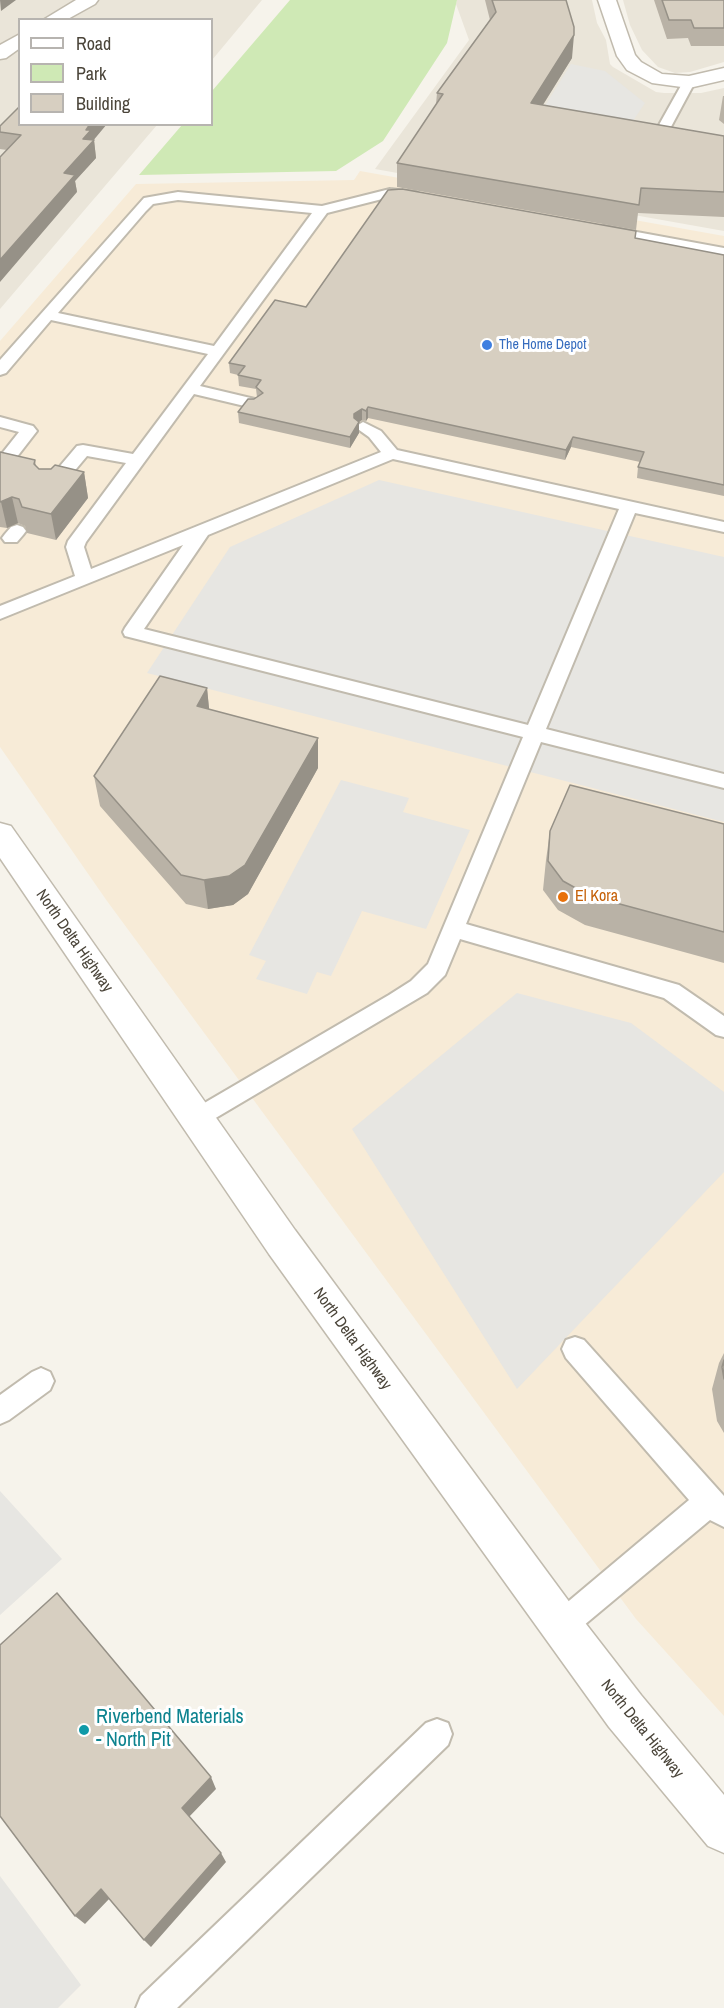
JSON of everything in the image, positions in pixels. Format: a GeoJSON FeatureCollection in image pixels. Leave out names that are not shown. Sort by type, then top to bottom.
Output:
{"type":"FeatureCollection","features":[{"type":"Feature","properties":{"kind":"street"},"geometry":{"type":"LineString","coordinates":[[56,18],[89,0]]}},
{"type":"Feature","properties":{"kind":"street"},"geometry":{"type":"LineString","coordinates":[[607,0],[626,56],[634,66],[659,79],[690,82],[724,74]]}},
{"type":"Feature","properties":{"kind":"street"},"geometry":{"type":"LineString","coordinates":[[0,54],[18,40]]}},
{"type":"Feature","properties":{"kind":"street","name":"North Delta Highway"},"geometry":{"type":"LineString","coordinates":[[0,834],[282,1242],[561,1626],[625,1711],[724,1830]]}},
{"type":"Feature","properties":{"kind":"lane"},"geometry":{"type":"LineString","coordinates":[[690,82],[657,141],[724,153]]}},
{"type":"Feature","properties":{"kind":"lane"},"geometry":{"type":"LineString","coordinates":[[0,370],[149,201],[178,196],[322,210],[390,193],[425,197]]}},
{"type":"Feature","properties":{"kind":"lane"},"geometry":{"type":"LineString","coordinates":[[86,579],[75,547],[77,541],[322,210]]}},
{"type":"Feature","properties":{"kind":"lane"},"geometry":{"type":"LineString","coordinates":[[586,227],[724,252]]}},
{"type":"Feature","properties":{"kind":"lane"},"geometry":{"type":"LineString","coordinates":[[47,315],[218,351]]}},
{"type":"Feature","properties":{"kind":"lane"},"geometry":{"type":"LineString","coordinates":[[189,388],[253,403]]}},
{"type":"Feature","properties":{"kind":"lane"},"geometry":{"type":"LineString","coordinates":[[0,422],[23,427],[29,431],[0,467]]}},
{"type":"Feature","properties":{"kind":"lane"},"geometry":{"type":"LineString","coordinates":[[363,427],[375,434],[391,454]]}},
{"type":"Feature","properties":{"kind":"lane"},"geometry":{"type":"LineString","coordinates":[[50,489],[83,450],[136,460]]}},
{"type":"Feature","properties":{"kind":"lane"},"geometry":{"type":"LineString","coordinates":[[0,613],[391,454],[724,527]]}},
{"type":"Feature","properties":{"kind":"lane"},"geometry":{"type":"LineString","coordinates":[[197,1119],[419,987],[437,969],[629,506]]}},
{"type":"Feature","properties":{"kind":"lane"},"geometry":{"type":"LineString","coordinates":[[201,532],[132,633],[724,781]]}},
{"type":"Feature","properties":{"kind":"lane"},"geometry":{"type":"LineString","coordinates":[[454,928],[670,991],[724,1028]]}},
{"type":"Feature","properties":{"kind":"lane"},"geometry":{"type":"LineString","coordinates":[[561,1626],[717,1507],[575,1349]]}},
{"type":"Feature","properties":{"kind":"lane"},"geometry":{"type":"LineString","coordinates":[[0,1411],[41,1381]]}},
{"type":"Feature","properties":{"kind":"lane"},"geometry":{"type":"LineString","coordinates":[[153,2008],[437,1734]]}},
{"type":"Feature","properties":{"kind":"shaded area"},"geometry":{"type":"Polygon","coordinates":[[[0,0],[262,0],[213,59],[213,18],[18,18],[18,126],[156,126],[0,309],[0,0]]]}},
{"type":"Feature","properties":{"kind":"shaded area"},"geometry":{"type":"Polygon","coordinates":[[[457,0],[592,0],[597,23],[606,40],[610,64],[613,67],[656,92],[701,93],[724,88],[724,231],[375,169],[469,40],[456,4],[457,0]]]}},
{"type":"Feature","properties":{"kind":"shaded area"},"geometry":{"type":"Polygon","coordinates":[[[623,0],[724,0],[724,62],[690,72],[675,73],[658,67],[642,50],[630,25],[623,0]]]}},
{"type":"Feature","properties":{"kind":"shaded area"},"geometry":{"type":"Polygon","coordinates":[[[571,64],[605,71],[645,103],[629,127],[541,112],[571,64]]]}},
{"type":"Feature","properties":{"kind":"shaded area"},"geometry":{"type":"Polygon","coordinates":[[[360,171],[724,236],[724,1716],[636,1619],[107,901],[0,747],[0,341],[136,184],[354,180],[360,171]]]}},
{"type":"Feature","properties":{"kind":"shaded area"},"geometry":{"type":"Polygon","coordinates":[[[379,480],[724,557],[724,822],[147,673],[230,547],[379,480]]]}},
{"type":"Feature","properties":{"kind":"shaded area"},"geometry":{"type":"Polygon","coordinates":[[[341,780],[409,798],[403,812],[470,830],[426,929],[362,911],[331,976],[317,972],[307,994],[256,979],[266,961],[249,955],[341,780]]]}},
{"type":"Feature","properties":{"kind":"shaded area"},"geometry":{"type":"Polygon","coordinates":[[[517,993],[631,1023],[724,1092],[724,1172],[517,1389],[352,1129],[517,993]]]}},
{"type":"Feature","properties":{"kind":"shaded area"},"geometry":{"type":"Polygon","coordinates":[[[0,1491],[62,1559],[0,1615],[0,1491]]]}},
{"type":"Feature","properties":{"kind":"shaded area"},"geometry":{"type":"Polygon","coordinates":[[[0,1876],[81,1985],[58,2008],[0,2008],[0,1876]]]}},
{"type":"Feature","properties":{"kind":"green space"},"geometry":{"type":"Polygon","coordinates":[[[290,0],[457,0],[447,43],[383,141],[336,171],[139,175],[181,126],[213,126],[213,90],[290,0]]]}},
{"type":"Feature","properties":{"kind":"building"},"geometry":{"type":"Polygon","coordinates":[[[492,0],[566,0],[574,35],[531,103],[724,136],[724,192],[641,188],[639,205],[397,163],[443,94],[437,93],[496,12],[492,0]]]}},
{"type":"Feature","properties":{"kind":"building"},"geometry":{"type":"Polygon","coordinates":[[[662,0],[724,0],[724,28],[694,28],[691,20],[669,20],[662,0]]]}},
{"type":"Feature","properties":{"kind":"building"},"geometry":{"type":"Polygon","coordinates":[[[18,108],[18,126],[89,126],[86,130],[91,130],[83,139],[94,140],[64,173],[75,175],[0,260],[0,157],[21,135],[0,132],[0,126],[18,108]]]}},
{"type":"Feature","properties":{"kind":"building","name":"The Home Depot"},"geometry":{"type":"Polygon","coordinates":[[[402,189],[636,231],[635,238],[724,255],[724,485],[638,467],[644,452],[573,437],[566,450],[368,407],[366,411],[362,409],[354,414],[354,418],[359,422],[350,437],[238,412],[248,399],[254,399],[263,393],[256,387],[261,380],[238,375],[245,366],[229,363],[275,300],[306,307],[388,190],[402,189]]]}},
{"type":"Feature","properties":{"kind":"building"},"geometry":{"type":"Polygon","coordinates":[[[0,452],[35,460],[34,464],[39,469],[51,469],[55,465],[84,472],[51,514],[22,507],[19,499],[12,497],[0,502],[0,452]]]}},
{"type":"Feature","properties":{"kind":"building"},"geometry":{"type":"Polygon","coordinates":[[[160,676],[207,688],[197,706],[318,738],[245,865],[229,876],[204,880],[181,875],[94,776],[160,676]]]}},
{"type":"Feature","properties":{"kind":"building"},"geometry":{"type":"Polygon","coordinates":[[[570,785],[724,824],[724,932],[590,896],[563,881],[548,861],[550,831],[570,785]]]}},
{"type":"Feature","properties":{"kind":"building","name":"Riverbend Materials - North Pit"},"geometry":{"type":"Polygon","coordinates":[[[57,1593],[211,1777],[182,1808],[221,1853],[144,1940],[101,1889],[75,1916],[0,1816],[0,1645],[57,1593]]]}},
{"type":"Feature","properties":{"kind":"place","name":"The Home Depot"},"geometry":{"type":"Point","coordinates":[487,345]}},
{"type":"Feature","properties":{"kind":"place","name":"El Kora"},"geometry":{"type":"Point","coordinates":[563,897]}},
{"type":"Feature","properties":{"kind":"place","name":"Riverbend Materials - North Pit"},"geometry":{"type":"Point","coordinates":[84,1730]}}]}
